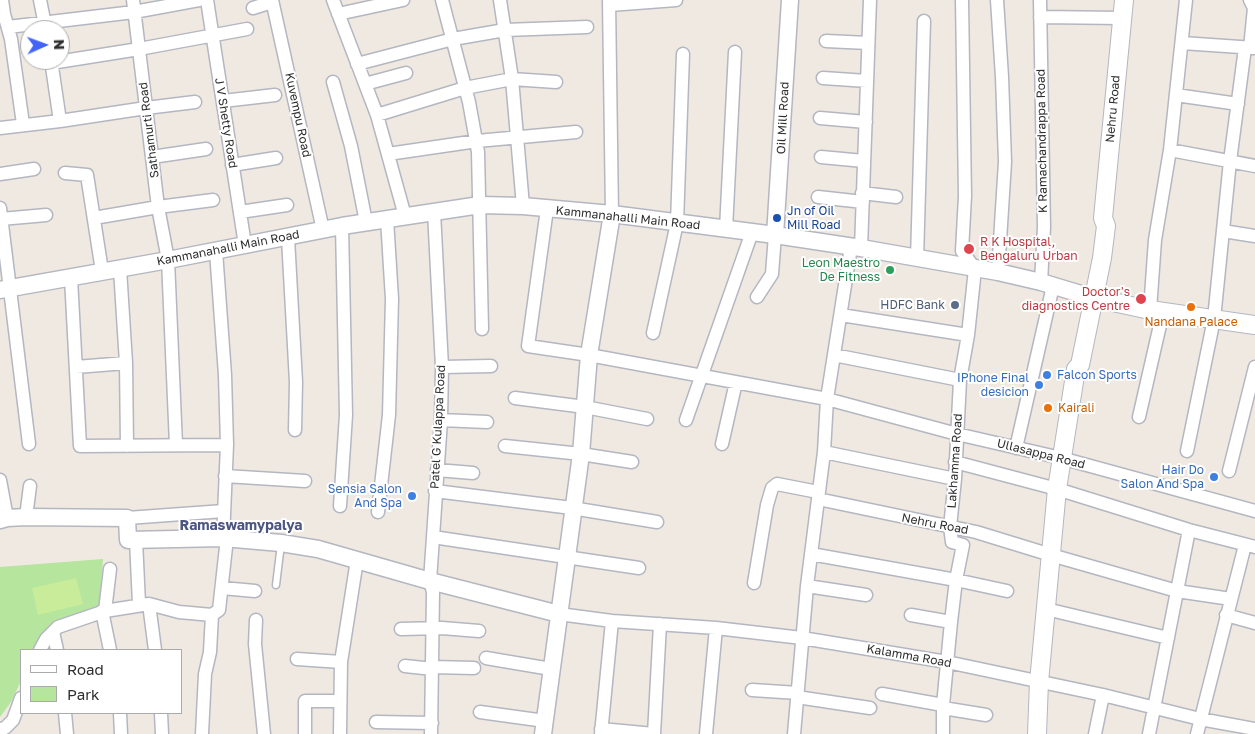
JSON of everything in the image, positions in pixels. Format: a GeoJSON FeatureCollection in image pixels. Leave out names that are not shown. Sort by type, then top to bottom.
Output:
{"type":"FeatureCollection","features":[{"type":"Feature","properties":{"kind":"main road","name":"Nehru Road"},"geometry":{"type":"LineString","coordinates":[[1037,734],[1039,682],[1056,489],[1076,368],[1080,365],[1090,297],[1099,278],[1106,231],[1103,218],[1124,0]]}},
{"type":"Feature","properties":{"kind":"main road","name":"Kammanahalli Main Road"},"geometry":{"type":"LineString","coordinates":[[1090,297],[1156,311],[1255,325]]}},
{"type":"Feature","properties":{"kind":"street"},"geometry":{"type":"LineString","coordinates":[[2,0],[23,124]]}},
{"type":"Feature","properties":{"kind":"street"},"geometry":{"type":"LineString","coordinates":[[40,0],[44,20]]}},
{"type":"Feature","properties":{"kind":"street"},"geometry":{"type":"LineString","coordinates":[[70,21],[134,6],[200,0]]}},
{"type":"Feature","properties":{"kind":"street","name":"J V Shetty Road"},"geometry":{"type":"LineString","coordinates":[[207,0],[245,245]]}},
{"type":"Feature","properties":{"kind":"street"},"geometry":{"type":"LineString","coordinates":[[333,0],[377,115],[405,216]]}},
{"type":"Feature","properties":{"kind":"street"},"geometry":{"type":"LineString","coordinates":[[338,14],[403,0]]}},
{"type":"Feature","properties":{"kind":"street"},"geometry":{"type":"LineString","coordinates":[[442,0],[477,140],[482,329]]}},
{"type":"Feature","properties":{"kind":"street"},"geometry":{"type":"LineString","coordinates":[[500,0],[512,79],[523,206]]}},
{"type":"Feature","properties":{"kind":"street"},"geometry":{"type":"LineString","coordinates":[[480,712],[544,728],[572,508],[581,454],[589,355],[612,214],[609,2],[676,0]]}},
{"type":"Feature","properties":{"kind":"street","name":"Oil Mill Road"},"geometry":{"type":"LineString","coordinates":[[775,236],[790,0]]}},
{"type":"Feature","properties":{"kind":"street"},"geometry":{"type":"LineString","coordinates":[[794,734],[807,586],[824,452],[827,399],[841,315],[856,248],[862,197],[870,0]]}},
{"type":"Feature","properties":{"kind":"street"},"geometry":{"type":"LineString","coordinates":[[962,0],[965,196],[962,251],[975,269]]}},
{"type":"Feature","properties":{"kind":"street"},"geometry":{"type":"LineString","coordinates":[[997,0],[1005,162],[998,272]]}},
{"type":"Feature","properties":{"kind":"street","name":"K Ramachandrappa Road"},"geometry":{"type":"LineString","coordinates":[[1016,448],[1047,284],[1044,227],[1040,0]]}},
{"type":"Feature","properties":{"kind":"street"},"geometry":{"type":"LineString","coordinates":[[1139,417],[1156,311],[1155,240],[1170,150],[1186,0]]}},
{"type":"Feature","properties":{"kind":"street"},"geometry":{"type":"LineString","coordinates":[[1186,451],[1214,319],[1230,161],[1238,104],[1250,48],[1254,8],[1250,0]]}},
{"type":"Feature","properties":{"kind":"street"},"geometry":{"type":"LineString","coordinates":[[253,8],[272,1]]}},
{"type":"Feature","properties":{"kind":"street","name":"Kuvempu Road"},"geometry":{"type":"LineString","coordinates":[[272,1],[323,230]]}},
{"type":"Feature","properties":{"kind":"street","name":"Sathamurti Road"},"geometry":{"type":"LineString","coordinates":[[134,6],[158,207],[168,260],[176,446]]}},
{"type":"Feature","properties":{"kind":"street"},"geometry":{"type":"LineString","coordinates":[[1040,17],[1122,18]]}},
{"type":"Feature","properties":{"kind":"street"},"geometry":{"type":"LineString","coordinates":[[917,259],[924,21]]}},
{"type":"Feature","properties":{"kind":"street"},"geometry":{"type":"LineString","coordinates":[[8,27],[20,27]]}},
{"type":"Feature","properties":{"kind":"street"},"geometry":{"type":"LineString","coordinates":[[357,64],[453,39],[505,30],[587,27]]}},
{"type":"Feature","properties":{"kind":"street"},"geometry":{"type":"LineString","coordinates":[[70,58],[139,49],[247,29]]}},
{"type":"Feature","properties":{"kind":"street"},"geometry":{"type":"LineString","coordinates":[[826,41],[868,43]]}},
{"type":"Feature","properties":{"kind":"street"},"geometry":{"type":"LineString","coordinates":[[1182,43],[1250,48]]}},
{"type":"Feature","properties":{"kind":"street"},"geometry":{"type":"LineString","coordinates":[[726,229],[735,52]]}},
{"type":"Feature","properties":{"kind":"street"},"geometry":{"type":"LineString","coordinates":[[653,333],[677,222],[683,54]]}},
{"type":"Feature","properties":{"kind":"street"},"geometry":{"type":"LineString","coordinates":[[52,70],[60,121]]}},
{"type":"Feature","properties":{"kind":"street"},"geometry":{"type":"LineString","coordinates":[[365,84],[406,73]]}},
{"type":"Feature","properties":{"kind":"street"},"geometry":{"type":"LineString","coordinates":[[823,78],[867,81]]}},
{"type":"Feature","properties":{"kind":"street"},"geometry":{"type":"LineString","coordinates":[[377,115],[465,88],[512,79],[556,82]]}},
{"type":"Feature","properties":{"kind":"street"},"geometry":{"type":"LineString","coordinates":[[333,82],[351,146],[366,222]]}},
{"type":"Feature","properties":{"kind":"street"},"geometry":{"type":"LineString","coordinates":[[223,101],[275,95]]}},
{"type":"Feature","properties":{"kind":"street"},"geometry":{"type":"LineString","coordinates":[[1176,96],[1238,104]]}},
{"type":"Feature","properties":{"kind":"street"},"geometry":{"type":"LineString","coordinates":[[0,128],[195,102]]}},
{"type":"Feature","properties":{"kind":"street"},"geometry":{"type":"LineString","coordinates":[[820,118],[866,122]]}},
{"type":"Feature","properties":{"kind":"street"},"geometry":{"type":"LineString","coordinates":[[388,154],[477,140],[576,132]]}},
{"type":"Feature","properties":{"kind":"street"},"geometry":{"type":"LineString","coordinates":[[152,156],[206,149]]}},
{"type":"Feature","properties":{"kind":"street"},"geometry":{"type":"LineString","coordinates":[[1170,150],[1255,166]]}},
{"type":"Feature","properties":{"kind":"street"},"geometry":{"type":"LineString","coordinates":[[821,157],[864,161]]}},
{"type":"Feature","properties":{"kind":"street"},"geometry":{"type":"LineString","coordinates":[[232,165],[276,158]]}},
{"type":"Feature","properties":{"kind":"street"},"geometry":{"type":"LineString","coordinates":[[0,174],[34,169]]}},
{"type":"Feature","properties":{"kind":"street"},"geometry":{"type":"LineString","coordinates":[[65,173],[86,175],[102,271]]}},
{"type":"Feature","properties":{"kind":"street"},"geometry":{"type":"LineString","coordinates":[[818,198],[896,197]]}},
{"type":"Feature","properties":{"kind":"street"},"geometry":{"type":"LineString","coordinates":[[94,218],[213,200]]}},
{"type":"Feature","properties":{"kind":"street"},"geometry":{"type":"LineString","coordinates":[[240,212],[287,205]]}},
{"type":"Feature","properties":{"kind":"street","name":"Kammanahalli Main Road"},"geometry":{"type":"LineString","coordinates":[[4,289],[288,238],[342,226],[480,205],[523,206],[612,214],[752,232],[998,272],[1090,297]]}},
{"type":"Feature","properties":{"kind":"street","name":"Ullasappa Road"},"geometry":{"type":"LineString","coordinates":[[547,208],[528,346],[589,355],[827,399],[957,434],[1061,458],[1255,511]]}},
{"type":"Feature","properties":{"kind":"street","name":"Patel G Kulappa Road"},"geometry":{"type":"LineString","coordinates":[[432,728],[433,592],[430,581],[441,420],[442,367],[434,212]]}},
{"type":"Feature","properties":{"kind":"street"},"geometry":{"type":"LineString","coordinates":[[29,444],[4,289],[1,220],[46,215]]}},
{"type":"Feature","properties":{"kind":"street"},"geometry":{"type":"LineString","coordinates":[[378,512],[389,415],[392,309],[387,219]]}},
{"type":"Feature","properties":{"kind":"street"},"geometry":{"type":"LineString","coordinates":[[340,506],[346,415],[342,226]]}},
{"type":"Feature","properties":{"kind":"street"},"geometry":{"type":"LineString","coordinates":[[1223,231],[1255,236]]}},
{"type":"Feature","properties":{"kind":"street"},"geometry":{"type":"LineString","coordinates":[[686,420],[700,375],[752,232]]}},
{"type":"Feature","properties":{"kind":"street"},"geometry":{"type":"LineString","coordinates":[[757,297],[772,274],[775,236]]}},
{"type":"Feature","properties":{"kind":"street"},"geometry":{"type":"LineString","coordinates":[[288,238],[296,382],[295,430]]}},
{"type":"Feature","properties":{"kind":"street"},"geometry":{"type":"LineString","coordinates":[[41,649],[46,639],[58,627],[104,611],[144,604],[179,612],[212,615],[219,610],[225,538],[224,511],[227,446],[216,251]]}},
{"type":"Feature","properties":{"kind":"street"},"geometry":{"type":"LineString","coordinates":[[120,269],[126,363],[127,446]]}},
{"type":"Feature","properties":{"kind":"street","name":"Lakhamma Road"},"geometry":{"type":"LineString","coordinates":[[950,527],[955,480],[960,380],[968,335],[975,269]]}},
{"type":"Feature","properties":{"kind":"street"},"geometry":{"type":"LineString","coordinates":[[71,278],[80,446],[227,446]]}},
{"type":"Feature","properties":{"kind":"street"},"geometry":{"type":"LineString","coordinates":[[841,315],[968,335]]}},
{"type":"Feature","properties":{"kind":"street"},"geometry":{"type":"LineString","coordinates":[[834,355],[960,380]]}},
{"type":"Feature","properties":{"kind":"street"},"geometry":{"type":"LineString","coordinates":[[76,367],[126,363]]}},
{"type":"Feature","properties":{"kind":"street"},"geometry":{"type":"LineString","coordinates":[[442,367],[491,366]]}},
{"type":"Feature","properties":{"kind":"street"},"geometry":{"type":"LineString","coordinates":[[1230,471],[1252,396],[1255,367]]}},
{"type":"Feature","properties":{"kind":"street"},"geometry":{"type":"LineString","coordinates":[[722,444],[736,382]]}},
{"type":"Feature","properties":{"kind":"street"},"geometry":{"type":"LineString","coordinates":[[515,398],[585,407],[647,418]]}},
{"type":"Feature","properties":{"kind":"street"},"geometry":{"type":"LineString","coordinates":[[441,420],[487,422]]}},
{"type":"Feature","properties":{"kind":"street"},"geometry":{"type":"LineString","coordinates":[[505,446],[581,454],[632,462]]}},
{"type":"Feature","properties":{"kind":"street"},"geometry":{"type":"LineString","coordinates":[[824,452],[955,480]]}},
{"type":"Feature","properties":{"kind":"street"},"geometry":{"type":"LineString","coordinates":[[955,462],[1056,489],[1189,530],[1250,546],[1230,599],[1197,734]]}},
{"type":"Feature","properties":{"kind":"street"},"geometry":{"type":"LineString","coordinates":[[437,470],[473,473]]}},
{"type":"Feature","properties":{"kind":"street"},"geometry":{"type":"LineString","coordinates":[[225,476],[305,481]]}},
{"type":"Feature","properties":{"kind":"street"},"geometry":{"type":"LineString","coordinates":[[0,480],[4,519],[26,517],[127,518],[224,511]]}},
{"type":"Feature","properties":{"kind":"street","name":"Nehru Road"},"geometry":{"type":"LineString","coordinates":[[754,583],[767,505],[772,488],[777,484],[818,496],[976,532],[1051,555]]}},
{"type":"Feature","properties":{"kind":"street"},"geometry":{"type":"LineString","coordinates":[[26,517],[30,486]]}},
{"type":"Feature","properties":{"kind":"street"},"geometry":{"type":"LineString","coordinates":[[435,491],[572,508],[658,522]]}},
{"type":"Feature","properties":{"kind":"street"},"geometry":{"type":"LineString","coordinates":[[127,518],[128,540],[225,538],[281,543],[318,549],[430,581],[559,614]]}},
{"type":"Feature","properties":{"kind":"street"},"geometry":{"type":"LineString","coordinates":[[943,734],[943,707],[951,622],[956,580],[963,545],[952,542],[950,527]]}},
{"type":"Feature","properties":{"kind":"street"},"geometry":{"type":"LineString","coordinates":[[1149,734],[1189,530]]}},
{"type":"Feature","properties":{"kind":"street"},"geometry":{"type":"LineString","coordinates":[[433,537],[638,568]]}},
{"type":"Feature","properties":{"kind":"street"},"geometry":{"type":"LineString","coordinates":[[136,540],[144,604],[154,649]]}},
{"type":"Feature","properties":{"kind":"street"},"geometry":{"type":"LineString","coordinates":[[811,554],[1007,591]]}},
{"type":"Feature","properties":{"kind":"street"},"geometry":{"type":"LineString","coordinates":[[1051,555],[1177,590],[1230,599]]}},
{"type":"Feature","properties":{"kind":"street"},"geometry":{"type":"LineString","coordinates":[[340,734],[341,662],[356,560]]}},
{"type":"Feature","properties":{"kind":"street"},"geometry":{"type":"LineString","coordinates":[[110,569],[104,611],[110,649]]}},
{"type":"Feature","properties":{"kind":"street"},"geometry":{"type":"LineString","coordinates":[[807,586],[866,595]]}},
{"type":"Feature","properties":{"kind":"street"},"geometry":{"type":"LineString","coordinates":[[222,588],[255,591]]}},
{"type":"Feature","properties":{"kind":"street"},"geometry":{"type":"LineString","coordinates":[[1046,609],[1168,638]]}},
{"type":"Feature","properties":{"kind":"street","name":"Kalamma Road"},"geometry":{"type":"LineString","coordinates":[[559,614],[612,621],[716,628],[802,638],[947,662],[1102,695],[1252,730]]}},
{"type":"Feature","properties":{"kind":"street"},"geometry":{"type":"LineString","coordinates":[[202,734],[205,674],[210,652],[212,615]]}},
{"type":"Feature","properties":{"kind":"street"},"geometry":{"type":"LineString","coordinates":[[911,615],[951,622]]}},
{"type":"Feature","properties":{"kind":"street"},"geometry":{"type":"LineString","coordinates":[[1226,615],[1255,623]]}},
{"type":"Feature","properties":{"kind":"street"},"geometry":{"type":"LineString","coordinates":[[256,620],[255,644],[264,734]]}},
{"type":"Feature","properties":{"kind":"street"},"geometry":{"type":"LineString","coordinates":[[612,621],[601,732],[654,734],[660,624]]}},
{"type":"Feature","properties":{"kind":"street"},"geometry":{"type":"LineString","coordinates":[[401,629],[442,628],[479,631]]}},
{"type":"Feature","properties":{"kind":"street"},"geometry":{"type":"LineString","coordinates":[[706,734],[716,628]]}},
{"type":"Feature","properties":{"kind":"street"},"geometry":{"type":"LineString","coordinates":[[53,632],[57,649]]}},
{"type":"Feature","properties":{"kind":"street"},"geometry":{"type":"LineString","coordinates":[[486,658],[551,669]]}},
{"type":"Feature","properties":{"kind":"street"},"geometry":{"type":"LineString","coordinates":[[296,659],[341,662]]}},
{"type":"Feature","properties":{"kind":"street"},"geometry":{"type":"LineString","coordinates":[[405,666],[474,668]]}},
{"type":"Feature","properties":{"kind":"street"},"geometry":{"type":"LineString","coordinates":[[752,690],[797,695],[870,708]]}},
{"type":"Feature","properties":{"kind":"street"},"geometry":{"type":"LineString","coordinates":[[882,694],[986,715]]}},
{"type":"Feature","properties":{"kind":"street"},"geometry":{"type":"LineString","coordinates":[[1095,734],[1102,695]]}},
{"type":"Feature","properties":{"kind":"street"},"geometry":{"type":"LineString","coordinates":[[0,730],[13,720],[20,701]]}},
{"type":"Feature","properties":{"kind":"street"},"geometry":{"type":"LineString","coordinates":[[304,734],[305,701],[340,701]]}},
{"type":"Feature","properties":{"kind":"street"},"geometry":{"type":"LineString","coordinates":[[65,714],[67,734]]}},
{"type":"Feature","properties":{"kind":"street"},"geometry":{"type":"LineString","coordinates":[[120,714],[121,734]]}},
{"type":"Feature","properties":{"kind":"street"},"geometry":{"type":"LineString","coordinates":[[161,714],[162,734]]}},
{"type":"Feature","properties":{"kind":"street"},"geometry":{"type":"LineString","coordinates":[[1252,730],[1255,715]]}},
{"type":"Feature","properties":{"kind":"street"},"geometry":{"type":"LineString","coordinates":[[376,722],[432,728]]}},
{"type":"Feature","properties":{"kind":"lane"},"geometry":{"type":"LineString","coordinates":[[276,585],[281,543]]}},
{"type":"Feature","properties":{"kind":"green space"},"geometry":{"type":"Polygon","coordinates":[[[103,559],[99,610],[50,624],[37,649],[20,649],[20,683],[11,702],[0,717],[0,567],[103,559]]]}},
{"type":"Feature","properties":{"kind":"green space"},"geometry":{"type":"Polygon","coordinates":[[[76,578],[83,604],[38,615],[32,588],[76,578]]]}},
{"type":"Feature","properties":{"kind":"place","name":"Jn of Oil Mill Road"},"geometry":{"type":"Point","coordinates":[777,218]}},
{"type":"Feature","properties":{"kind":"place","name":"R K Hospital, Bengaluru Urban"},"geometry":{"type":"Point","coordinates":[969,249]}},
{"type":"Feature","properties":{"kind":"place","name":"Leon Maestro De Fitness"},"geometry":{"type":"Point","coordinates":[890,270]}},
{"type":"Feature","properties":{"kind":"place","name":"Doctor's diagnostics Centre"},"geometry":{"type":"Point","coordinates":[1141,299]}},
{"type":"Feature","properties":{"kind":"place","name":"HDFC Bank"},"geometry":{"type":"Point","coordinates":[955,305]}},
{"type":"Feature","properties":{"kind":"place","name":"Nandana Palace"},"geometry":{"type":"Point","coordinates":[1191,307]}},
{"type":"Feature","properties":{"kind":"place","name":"Falcon Sports"},"geometry":{"type":"Point","coordinates":[1047,375]}},
{"type":"Feature","properties":{"kind":"place","name":"IPhone Final desicion"},"geometry":{"type":"Point","coordinates":[1039,385]}},
{"type":"Feature","properties":{"kind":"place","name":"Kairali"},"geometry":{"type":"Point","coordinates":[1048,408]}},
{"type":"Feature","properties":{"kind":"place","name":"Hair Do Salon And Spa"},"geometry":{"type":"Point","coordinates":[1214,477]}},
{"type":"Feature","properties":{"kind":"place","name":"Sensia Salon And Spa"},"geometry":{"type":"Point","coordinates":[412,496]}},
{"type":"Feature","properties":{"kind":"district","name":"Ramaswamypalya"},"geometry":{"type":"Point","coordinates":[241,526]}}]}
